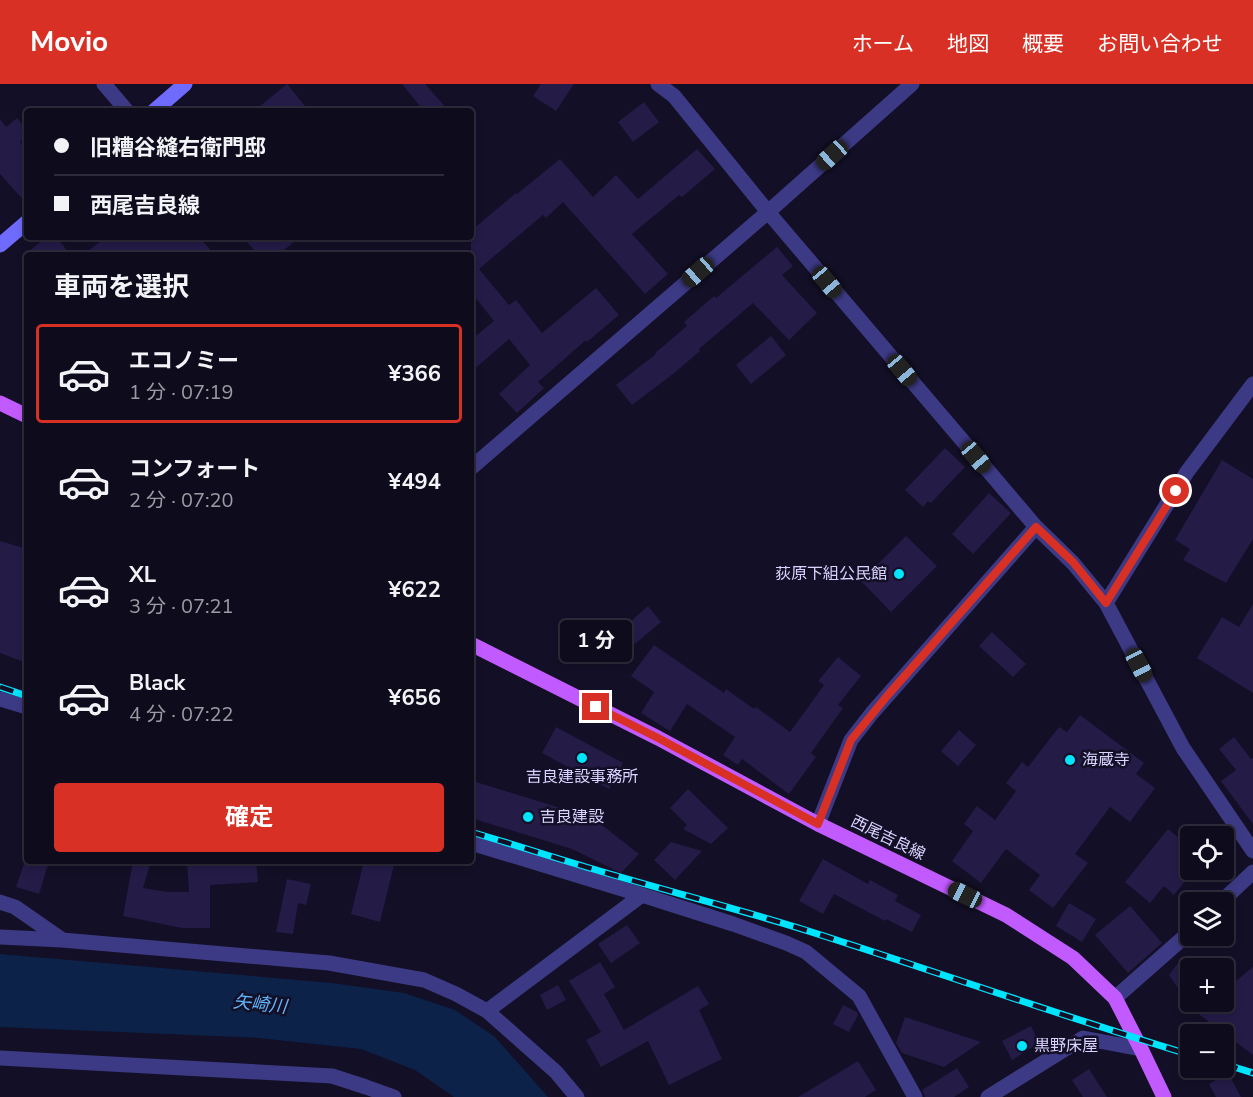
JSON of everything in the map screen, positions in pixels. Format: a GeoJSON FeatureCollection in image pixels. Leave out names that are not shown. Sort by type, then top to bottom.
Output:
{"type":"FeatureCollection","features":[{"type":"Feature","properties":{"kind":"main road"},"geometry":{"type":"LineString","coordinates":[[157,108],[185,84]]}},
{"type":"Feature","properties":{"kind":"main road"},"geometry":{"type":"LineString","coordinates":[[0,245],[24,225]]}},
{"type":"Feature","properties":{"kind":"main road"},"geometry":{"type":"LineString","coordinates":[[0,403],[24,415]]}},
{"type":"Feature","properties":{"kind":"main road","name":"西尾吉良線"},"geometry":{"type":"LineString","coordinates":[[474,646],[658,738],[818,824],[1006,915],[1073,958],[1114,998],[1142,1049],[1164,1097]]}},
{"type":"Feature","properties":{"kind":"street"},"geometry":{"type":"LineString","coordinates":[[104,84],[124,108]]}},
{"type":"Feature","properties":{"kind":"street"},"geometry":{"type":"LineString","coordinates":[[658,84],[674,96],[768,212],[1036,527],[1073,562],[1106,603],[1183,748],[1253,851]]}},
{"type":"Feature","properties":{"kind":"street"},"geometry":{"type":"LineString","coordinates":[[474,465],[768,212],[912,84]]}},
{"type":"Feature","properties":{"kind":"street"},"geometry":{"type":"LineString","coordinates":[[1106,603],[1187,472],[1253,384]]}},
{"type":"Feature","properties":{"kind":"street"},"geometry":{"type":"LineString","coordinates":[[818,824],[851,740],[1036,527]]}},
{"type":"Feature","properties":{"kind":"street"},"geometry":{"type":"LineString","coordinates":[[0,699],[24,706]]}},
{"type":"Feature","properties":{"kind":"street"},"geometry":{"type":"LineString","coordinates":[[474,844],[734,924],[806,952],[859,996],[915,1097]]}},
{"type":"Feature","properties":{"kind":"street"},"geometry":{"type":"LineString","coordinates":[[1232,892],[1253,872]]}},
{"type":"Feature","properties":{"kind":"street"},"geometry":{"type":"LineString","coordinates":[[486,1011],[642,895]]}},
{"type":"Feature","properties":{"kind":"street"},"geometry":{"type":"LineString","coordinates":[[0,902],[15,907],[62,940]]}},
{"type":"Feature","properties":{"kind":"street"},"geometry":{"type":"LineString","coordinates":[[0,937],[62,940],[329,963],[424,980],[486,1011],[556,1072],[577,1097]]}},
{"type":"Feature","properties":{"kind":"street"},"geometry":{"type":"LineString","coordinates":[[1114,998],[1180,941]]}},
{"type":"Feature","properties":{"kind":"street"},"geometry":{"type":"LineString","coordinates":[[988,1097],[1083,1038],[1142,1049]]}},
{"type":"Feature","properties":{"kind":"street"},"geometry":{"type":"LineString","coordinates":[[0,1058],[332,1076],[362,1092],[394,1097]]}},
{"type":"Feature","properties":{"kind":"water","name":"矢崎川"},"geometry":{"type":"Polygon","coordinates":[[[0,954],[332,983],[404,993],[455,1010],[495,1037],[548,1097],[454,1097],[415,1070],[361,1049],[259,1038],[0,1027],[0,954]]]}},
{"type":"Feature","properties":{"kind":"building"},"geometry":{"type":"Polygon","coordinates":[[[287,84],[307,108],[258,108],[287,84]]]}},
{"type":"Feature","properties":{"kind":"building"},"geometry":{"type":"Polygon","coordinates":[[[402,84],[425,84],[446,108],[422,108],[402,84]]]}},
{"type":"Feature","properties":{"kind":"building"},"geometry":{"type":"Polygon","coordinates":[[[541,84],[574,84],[556,111],[533,96],[541,84]]]}},
{"type":"Feature","properties":{"kind":"building"},"geometry":{"type":"Polygon","coordinates":[[[644,102],[659,122],[633,142],[618,122],[644,102]]]}},
{"type":"Feature","properties":{"kind":"building"},"geometry":{"type":"Polygon","coordinates":[[[17,118],[24,126],[24,139],[20,142],[24,147],[24,201],[0,174],[0,119],[6,127],[17,118]]]}},
{"type":"Feature","properties":{"kind":"building"},"geometry":{"type":"Polygon","coordinates":[[[697,149],[715,169],[632,234],[668,274],[645,294],[563,202],[546,218],[543,215],[479,269],[509,305],[516,300],[542,333],[596,288],[619,315],[538,382],[544,388],[517,413],[499,394],[530,365],[509,339],[474,369],[474,338],[494,321],[474,296],[474,252],[471,252],[471,240],[474,240],[474,228],[560,159],[593,197],[616,175],[638,199],[697,149]]]}},
{"type":"Feature","properties":{"kind":"building"},"geometry":{"type":"Polygon","coordinates":[[[42,240],[58,240],[68,252],[28,252],[42,240]]]}},
{"type":"Feature","properties":{"kind":"building"},"geometry":{"type":"Polygon","coordinates":[[[102,240],[202,240],[212,252],[87,252],[102,240]]]}},
{"type":"Feature","properties":{"kind":"building"},"geometry":{"type":"Polygon","coordinates":[[[246,240],[296,240],[282,252],[256,252],[246,240]]]}},
{"type":"Feature","properties":{"kind":"building"},"geometry":{"type":"Polygon","coordinates":[[[777,247],[793,266],[782,275],[817,313],[789,340],[753,303],[673,374],[632,405],[616,385],[687,326],[684,322],[714,296],[716,298],[777,247]]]}},
{"type":"Feature","properties":{"kind":"building"},"geometry":{"type":"Polygon","coordinates":[[[771,336],[786,355],[751,384],[736,365],[771,336]]]}},
{"type":"Feature","properties":{"kind":"building"},"geometry":{"type":"Polygon","coordinates":[[[945,448],[965,467],[931,503],[928,501],[923,507],[905,490],[945,448]]]}},
{"type":"Feature","properties":{"kind":"building"},"geometry":{"type":"Polygon","coordinates":[[[1222,460],[1253,479],[1253,539],[1226,583],[1183,560],[1190,549],[1175,540],[1222,460]]]}},
{"type":"Feature","properties":{"kind":"building"},"geometry":{"type":"Polygon","coordinates":[[[989,493],[1011,513],[973,554],[952,534],[989,493]]]}},
{"type":"Feature","properties":{"kind":"building","name":"荻原下組公民館"},"geometry":{"type":"Polygon","coordinates":[[[906,536],[937,566],[891,612],[861,581],[906,536]]]}},
{"type":"Feature","properties":{"kind":"building"},"geometry":{"type":"Polygon","coordinates":[[[0,541],[24,548],[24,662],[0,653],[0,541]]]}},
{"type":"Feature","properties":{"kind":"building"},"geometry":{"type":"Polygon","coordinates":[[[1253,604],[1253,693],[1197,658],[1222,617],[1239,627],[1253,604]]]}},
{"type":"Feature","properties":{"kind":"building"},"geometry":{"type":"Polygon","coordinates":[[[648,606],[661,622],[635,644],[622,629],[648,606]]]}},
{"type":"Feature","properties":{"kind":"building"},"geometry":{"type":"Polygon","coordinates":[[[992,632],[1026,664],[1013,677],[979,646],[992,632]]]}},
{"type":"Feature","properties":{"kind":"building"},"geometry":{"type":"Polygon","coordinates":[[[654,645],[724,693],[726,689],[754,709],[756,707],[790,732],[824,685],[818,681],[838,657],[861,676],[838,705],[843,708],[811,753],[816,757],[789,794],[742,759],[738,765],[723,755],[735,737],[687,704],[670,731],[641,713],[654,692],[631,676],[654,645]]]}},
{"type":"Feature","properties":{"kind":"building","name":"海蔵寺"},"geometry":{"type":"Polygon","coordinates":[[[1080,715],[1144,763],[1136,774],[1155,788],[1130,822],[1110,807],[1075,854],[1088,863],[1053,908],[1029,890],[1040,875],[1006,849],[981,883],[952,861],[973,831],[964,824],[977,806],[995,820],[1016,791],[1006,783],[1022,762],[1028,767],[1059,727],[1067,732],[1080,715]]]}},
{"type":"Feature","properties":{"kind":"building","name":"吉良建設事務所"},"geometry":{"type":"Polygon","coordinates":[[[556,727],[623,763],[609,789],[542,753],[556,727]]]}},
{"type":"Feature","properties":{"kind":"building"},"geometry":{"type":"Polygon","coordinates":[[[959,730],[976,745],[958,766],[941,751],[959,730]]]}},
{"type":"Feature","properties":{"kind":"building"},"geometry":{"type":"Polygon","coordinates":[[[1234,737],[1251,759],[1253,758],[1253,824],[1221,781],[1236,770],[1219,749],[1234,737]]]}},
{"type":"Feature","properties":{"kind":"building","name":"吉良建設"},"geometry":{"type":"Polygon","coordinates":[[[476,782],[593,818],[639,854],[621,873],[572,849],[474,819],[476,782]]]}},
{"type":"Feature","properties":{"kind":"building"},"geometry":{"type":"Polygon","coordinates":[[[688,789],[728,828],[711,844],[683,829],[687,825],[670,808],[688,789]]]}},
{"type":"Feature","properties":{"kind":"building"},"geometry":{"type":"Polygon","coordinates":[[[1168,829],[1180,839],[1180,880],[1186,880],[1174,895],[1164,886],[1150,903],[1125,882],[1168,829]]]}},
{"type":"Feature","properties":{"kind":"building"},"geometry":{"type":"Polygon","coordinates":[[[671,842],[702,851],[675,880],[654,860],[671,842]]]}},
{"type":"Feature","properties":{"kind":"building"},"geometry":{"type":"Polygon","coordinates":[[[823,859],[868,884],[870,880],[898,895],[895,901],[921,915],[912,932],[886,919],[885,921],[834,894],[823,914],[799,901],[823,859]]]}},
{"type":"Feature","properties":{"kind":"building"},"geometry":{"type":"Polygon","coordinates":[[[24,864],[48,864],[39,894],[16,887],[24,864]]]}},
{"type":"Feature","properties":{"kind":"building"},"geometry":{"type":"Polygon","coordinates":[[[132,864],[150,864],[143,888],[167,892],[189,892],[187,864],[256,864],[258,882],[210,885],[210,928],[182,928],[123,916],[132,864]]]}},
{"type":"Feature","properties":{"kind":"building"},"geometry":{"type":"Polygon","coordinates":[[[363,864],[394,864],[380,922],[351,914],[363,864]]]}},
{"type":"Feature","properties":{"kind":"building"},"geometry":{"type":"Polygon","coordinates":[[[287,879],[311,884],[306,905],[298,903],[293,934],[276,932],[287,879]]]}},
{"type":"Feature","properties":{"kind":"building"},"geometry":{"type":"Polygon","coordinates":[[[1069,903],[1096,919],[1082,942],[1056,926],[1069,903]]]}},
{"type":"Feature","properties":{"kind":"building"},"geometry":{"type":"Polygon","coordinates":[[[1130,906],[1162,943],[1128,973],[1095,935],[1130,906]]]}},
{"type":"Feature","properties":{"kind":"building"},"geometry":{"type":"Polygon","coordinates":[[[627,925],[640,943],[611,963],[598,944],[627,925]]]}},
{"type":"Feature","properties":{"kind":"building"},"geometry":{"type":"Polygon","coordinates":[[[600,962],[615,987],[604,994],[624,1030],[698,986],[709,1004],[699,1010],[722,1059],[669,1085],[648,1041],[601,1067],[586,1040],[601,1032],[569,981],[600,962]]]}},
{"type":"Feature","properties":{"kind":"building"},"geometry":{"type":"Polygon","coordinates":[[[1180,962],[1180,991],[1169,975],[1180,962]]]}},
{"type":"Feature","properties":{"kind":"building"},"geometry":{"type":"Polygon","coordinates":[[[1253,967],[1253,1055],[1234,1041],[1234,1024],[1212,1024],[1196,1012],[1234,1012],[1234,982],[1253,967]]]}},
{"type":"Feature","properties":{"kind":"building"},"geometry":{"type":"Polygon","coordinates":[[[558,985],[566,1000],[547,1010],[540,995],[558,985]]]}},
{"type":"Feature","properties":{"kind":"building"},"geometry":{"type":"Polygon","coordinates":[[[843,1005],[857,1012],[858,1015],[849,1032],[833,1024],[843,1005]]]}},
{"type":"Feature","properties":{"kind":"building"},"geometry":{"type":"Polygon","coordinates":[[[905,1017],[981,1042],[944,1067],[902,1053],[896,1043],[905,1017]]]}},
{"type":"Feature","properties":{"kind":"building","name":"黒野床屋"},"geometry":{"type":"Polygon","coordinates":[[[1031,1026],[1039,1043],[1012,1060],[1002,1041],[1031,1026]]]}},
{"type":"Feature","properties":{"kind":"building"},"geometry":{"type":"Polygon","coordinates":[[[858,1061],[876,1090],[865,1097],[798,1097],[858,1061]]]}},
{"type":"Feature","properties":{"kind":"building"},"geometry":{"type":"Polygon","coordinates":[[[957,1068],[969,1087],[954,1097],[925,1097],[922,1090],[957,1068]]]}},
{"type":"Feature","properties":{"kind":"building"},"geometry":{"type":"Polygon","coordinates":[[[1089,1069],[1107,1097],[1083,1097],[1072,1080],[1089,1069]]]}},
{"type":"Feature","properties":{"kind":"building"},"geometry":{"type":"Polygon","coordinates":[[[1219,1078],[1231,1078],[1241,1097],[1216,1097],[1209,1084],[1219,1078]]]}},
{"type":"Feature","properties":{"kind":"railway"},"geometry":{"type":"LineString","coordinates":[[0,687],[24,695]]}},
{"type":"Feature","properties":{"kind":"railway"},"geometry":{"type":"LineString","coordinates":[[474,833],[795,927],[1180,1052]]}},
{"type":"Feature","properties":{"kind":"railway"},"geometry":{"type":"LineString","coordinates":[[1234,1067],[1253,1073]]}},
{"type":"Feature","properties":{"kind":"place","name":"荻原下組公民館"},"geometry":{"type":"Point","coordinates":[899,574]}},
{"type":"Feature","properties":{"kind":"place","name":"吉良建設事務所"},"geometry":{"type":"Point","coordinates":[582,758]}},
{"type":"Feature","properties":{"kind":"place","name":"海蔵寺"},"geometry":{"type":"Point","coordinates":[1070,760]}},
{"type":"Feature","properties":{"kind":"place","name":"吉良建設"},"geometry":{"type":"Point","coordinates":[528,817]}},
{"type":"Feature","properties":{"kind":"place","name":"黒野床屋"},"geometry":{"type":"Point","coordinates":[1022,1046]}},
{"type":"Feature","properties":{"kind":"route"},"geometry":{"type":"LineString","coordinates":[[596,707],[818,824],[851,740],[1036,527],[1073,562],[1106,603],[1176,491]]}}]}
